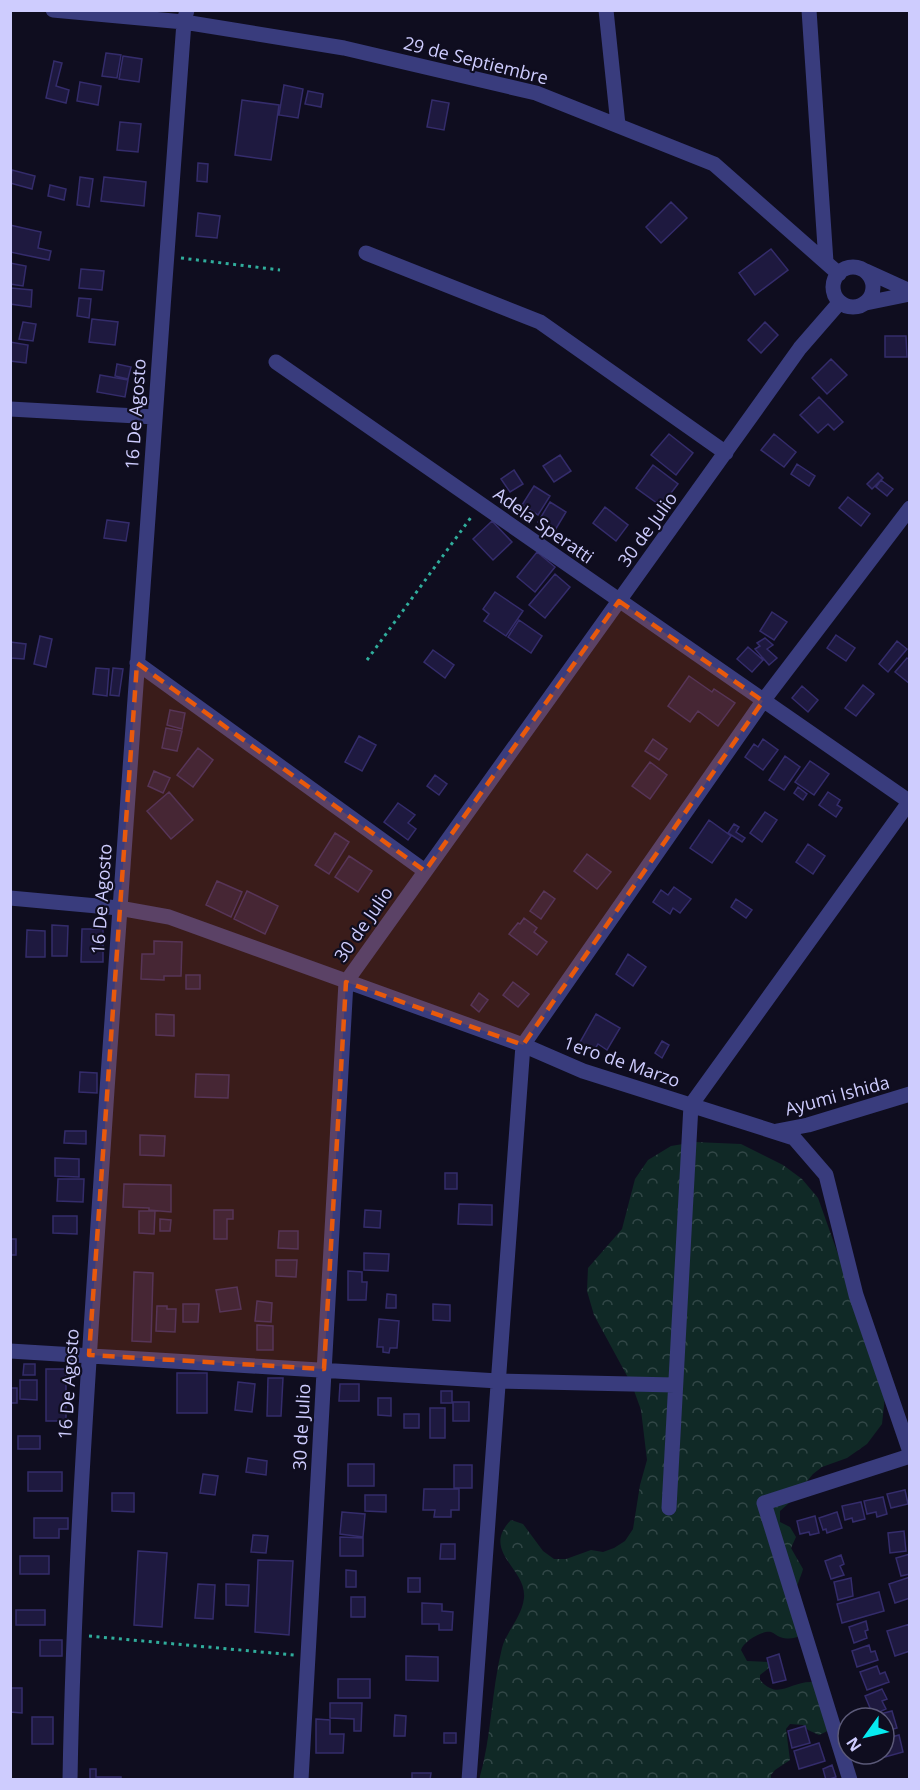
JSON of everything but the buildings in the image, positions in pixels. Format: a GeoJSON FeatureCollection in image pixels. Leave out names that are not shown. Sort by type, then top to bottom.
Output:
{"type":"FeatureCollection","features":[{"type":"Feature","properties":{"kind":"street","name":"29 de Septiembre"},"geometry":{"type":"LineString","coordinates":[[53,10],[185,16],[344,48],[525,90],[714,164],[839,274]]}},
{"type":"Feature","properties":{"kind":"street"},"geometry":{"type":"LineString","coordinates":[[606,10],[618,125]]}},
{"type":"Feature","properties":{"kind":"street"},"geometry":{"type":"LineString","coordinates":[[809,10],[826,262]]}},
{"type":"Feature","properties":{"kind":"street","name":"16 De Agosto"},"geometry":{"type":"LineString","coordinates":[[70,1779],[73,1635],[89,1355],[154,417],[185,16]]}},
{"type":"Feature","properties":{"kind":"street"},"geometry":{"type":"LineString","coordinates":[[366,253],[540,322],[726,453]]}},
{"type":"Feature","properties":{"kind":"street"},"geometry":{"type":"LineString","coordinates":[[851,267],[909,292],[849,307],[840,302],[833,287],[839,274],[851,267]]}},
{"type":"Feature","properties":{"kind":"street"},"geometry":{"type":"LineString","coordinates":[[864,271],[872,280],[873,286],[866,303]]}},
{"type":"Feature","properties":{"kind":"street","name":"30 de Julio"},"geometry":{"type":"LineString","coordinates":[[301,1779],[346,982],[800,348],[840,302]]}},
{"type":"Feature","properties":{"kind":"street","name":"Adela Speratti"},"geometry":{"type":"LineString","coordinates":[[276,362],[909,801]]}},
{"type":"Feature","properties":{"kind":"street"},"geometry":{"type":"LineString","coordinates":[[10,409],[154,417]]}},
{"type":"Feature","properties":{"kind":"street"},"geometry":{"type":"LineString","coordinates":[[469,1779],[523,1045],[763,701],[909,508]]}},
{"type":"Feature","properties":{"kind":"street"},"geometry":{"type":"LineString","coordinates":[[137,663],[424,871]]}},
{"type":"Feature","properties":{"kind":"street"},"geometry":{"type":"LineString","coordinates":[[669,1508],[691,1105],[909,801]]}},
{"type":"Feature","properties":{"kind":"street"},"geometry":{"type":"LineString","coordinates":[[10,898],[119,908]]}},
{"type":"Feature","properties":{"kind":"street","name":"1ero de Marzo"},"geometry":{"type":"LineString","coordinates":[[119,908],[169,917],[523,1045],[583,1071],[794,1138],[826,1175],[856,1295],[909,1454]]}},
{"type":"Feature","properties":{"kind":"street","name":"Ayumi Ishida"},"geometry":{"type":"LineString","coordinates":[[774,1131],[808,1125],[909,1094]]}},
{"type":"Feature","properties":{"kind":"street"},"geometry":{"type":"LineString","coordinates":[[10,1351],[498,1381],[675,1385]]}},
{"type":"Feature","properties":{"kind":"street"},"geometry":{"type":"LineString","coordinates":[[850,1779],[764,1503],[909,1454]]}},
{"type":"Feature","properties":{"kind":"path"},"geometry":{"type":"LineString","coordinates":[[167,256],[280,270]]}},
{"type":"Feature","properties":{"kind":"path"},"geometry":{"type":"LineString","coordinates":[[368,660],[480,505]]}},
{"type":"Feature","properties":{"kind":"path"},"geometry":{"type":"LineString","coordinates":[[73,1635],[308,1656]]}},
{"type":"Feature","properties":{"kind":"highlighted area"},"geometry":{"type":"Polygon","coordinates":[[[619,601],[763,701],[523,1045],[346,982],[324,1369],[89,1355],[137,663],[425,871],[619,601]]]}},
{"type":"Feature","properties":{"kind":"green space"},"geometry":{"type":"Polygon","coordinates":[[[695,1142],[741,1144],[783,1165],[802,1179],[818,1198],[885,1396],[882,1424],[867,1444],[847,1458],[822,1467],[780,1511],[780,1522],[790,1527],[796,1537],[791,1548],[803,1569],[795,1597],[809,1628],[803,1634],[792,1638],[780,1637],[771,1632],[763,1633],[749,1640],[741,1650],[747,1661],[770,1662],[770,1667],[760,1675],[760,1680],[774,1689],[801,1683],[819,1683],[832,1729],[819,1735],[803,1725],[790,1724],[786,1729],[790,1760],[775,1770],[771,1779],[479,1780],[487,1747],[502,1648],[520,1612],[524,1598],[519,1578],[502,1551],[500,1541],[503,1531],[511,1520],[523,1524],[543,1551],[554,1559],[566,1559],[591,1550],[603,1552],[614,1548],[625,1541],[633,1529],[640,1485],[647,1460],[641,1410],[632,1385],[594,1315],[587,1291],[588,1268],[622,1229],[635,1179],[648,1160],[671,1146],[695,1142]]]}}]}
